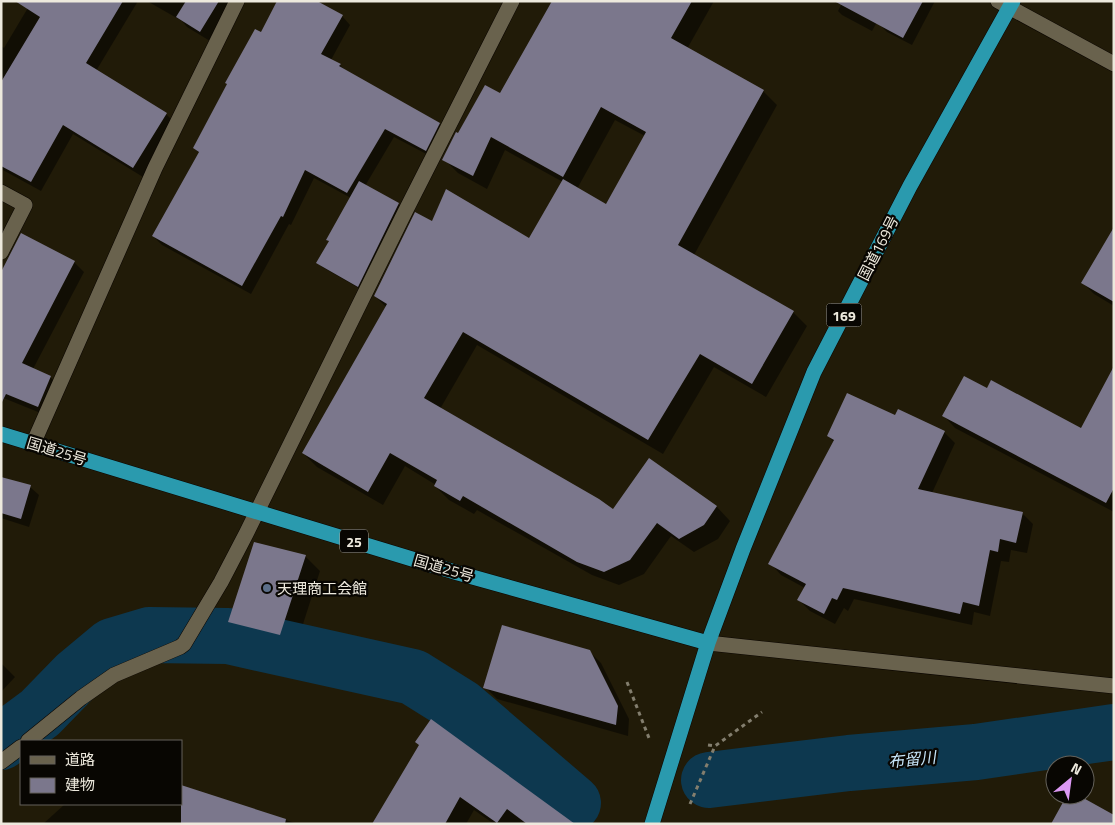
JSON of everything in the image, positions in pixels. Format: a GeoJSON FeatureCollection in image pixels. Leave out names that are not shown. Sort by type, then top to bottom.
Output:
{"type":"FeatureCollection","features":[{"type":"Feature","properties":{"kind":"highway","name":"国道169号"},"geometry":{"type":"LineString","coordinates":[[708,643],[814,372],[1007,3]]}},
{"type":"Feature","properties":{"kind":"highway","name":"国道25号"},"geometry":{"type":"LineString","coordinates":[[1,434],[458,572],[708,643]]}},
{"type":"Feature","properties":{"kind":"highway"},"geometry":{"type":"LineString","coordinates":[[652,824],[708,643]]}},
{"type":"Feature","properties":{"kind":"street"},"geometry":{"type":"LineString","coordinates":[[34,444],[156,168],[237,1]]}},
{"type":"Feature","properties":{"kind":"street"},"geometry":{"type":"LineString","coordinates":[[29,740],[81,698],[114,676],[180,648],[184,644],[221,582],[258,511],[400,220],[512,1]]}},
{"type":"Feature","properties":{"kind":"street"},"geometry":{"type":"LineString","coordinates":[[1007,3],[1114,64]]}},
{"type":"Feature","properties":{"kind":"street"},"geometry":{"type":"LineString","coordinates":[[1,192],[25,205],[1,252]]}},
{"type":"Feature","properties":{"kind":"street"},"geometry":{"type":"LineString","coordinates":[[708,643],[1114,686]]}},
{"type":"Feature","properties":{"kind":"street"},"geometry":{"type":"LineString","coordinates":[[1,762],[20,748]]}},
{"type":"Feature","properties":{"kind":"path"},"geometry":{"type":"LineString","coordinates":[[627,682],[648,738]]}},
{"type":"Feature","properties":{"kind":"path"},"geometry":{"type":"LineString","coordinates":[[690,804],[715,746],[762,712]]}},
{"type":"Feature","properties":{"kind":"path"},"geometry":{"type":"LineString","coordinates":[[708,746],[715,746]]}},
{"type":"Feature","properties":{"kind":"building"},"geometry":{"type":"Polygon","coordinates":[[[15,1],[123,1],[86,63],[167,113],[133,168],[63,125],[31,182],[1,166],[1,82],[40,17],[15,1]]]}},
{"type":"Feature","properties":{"kind":"building"},"geometry":{"type":"Polygon","coordinates":[[[186,1],[219,1],[200,32],[176,17],[186,1]]]}},
{"type":"Feature","properties":{"kind":"building"},"geometry":{"type":"Polygon","coordinates":[[[277,1],[317,1],[343,15],[321,54],[440,123],[426,151],[385,129],[347,193],[305,170],[283,217],[281,216],[242,286],[152,236],[199,152],[193,148],[227,84],[225,83],[255,29],[261,32],[277,1]]]}},
{"type":"Feature","properties":{"kind":"building"},"geometry":{"type":"Polygon","coordinates":[[[552,1],[692,1],[671,38],[764,90],[678,245],[794,311],[752,384],[700,354],[648,440],[463,332],[424,398],[599,499],[613,509],[649,458],[717,506],[704,525],[679,539],[657,523],[630,560],[604,572],[577,562],[463,496],[460,501],[434,486],[437,480],[390,453],[368,492],[302,453],[387,304],[374,296],[415,212],[432,221],[446,189],[529,238],[563,179],[606,204],[646,132],[601,107],[563,177],[491,137],[473,176],[442,160],[456,132],[458,133],[485,85],[500,93],[552,1]]]}},
{"type":"Feature","properties":{"kind":"building"},"geometry":{"type":"Polygon","coordinates":[[[834,1],[923,1],[903,38],[834,1]]]}},
{"type":"Feature","properties":{"kind":"building"},"geometry":{"type":"Polygon","coordinates":[[[359,181],[399,203],[358,287],[316,263],[329,241],[326,240],[359,181]]]}},
{"type":"Feature","properties":{"kind":"building"},"geometry":{"type":"Polygon","coordinates":[[[1114,227],[1114,302],[1081,283],[1114,227]]]}},
{"type":"Feature","properties":{"kind":"building"},"geometry":{"type":"Polygon","coordinates":[[[21,233],[75,261],[22,363],[51,376],[38,407],[6,394],[1,404],[1,272],[21,233]]]}},
{"type":"Feature","properties":{"kind":"building"},"geometry":{"type":"Polygon","coordinates":[[[1114,366],[1114,488],[1106,503],[942,416],[964,376],[987,388],[991,380],[1081,428],[1114,366]]]}},
{"type":"Feature","properties":{"kind":"building"},"geometry":{"type":"Polygon","coordinates":[[[847,393],[895,415],[898,409],[945,431],[918,489],[1023,512],[1016,543],[1000,539],[998,552],[990,550],[979,606],[963,602],[960,614],[843,588],[837,600],[832,598],[824,614],[797,600],[806,584],[768,564],[834,440],[827,436],[847,393]]]}},
{"type":"Feature","properties":{"kind":"building"},"geometry":{"type":"Polygon","coordinates":[[[1,477],[31,485],[21,519],[1,513],[1,477]]]}},
{"type":"Feature","properties":{"kind":"building","name":"天理商工会館"},"geometry":{"type":"Polygon","coordinates":[[[254,542],[306,555],[280,635],[228,622],[254,542]]]}},
{"type":"Feature","properties":{"kind":"building"},"geometry":{"type":"Polygon","coordinates":[[[502,625],[590,650],[618,706],[616,725],[483,688],[502,625]]]}},
{"type":"Feature","properties":{"kind":"building"},"geometry":{"type":"Polygon","coordinates":[[[431,719],[575,824],[527,824],[507,809],[497,823],[460,797],[445,824],[372,824],[419,745],[415,742],[431,719]]]}},
{"type":"Feature","properties":{"kind":"building"},"geometry":{"type":"Polygon","coordinates":[[[182,785],[286,819],[285,824],[181,824],[182,785]]]}},
{"type":"Feature","properties":{"kind":"building"},"geometry":{"type":"Polygon","coordinates":[[[1095,804],[1114,815],[1114,824],[1051,824],[1061,805],[1095,804]]]}},
{"type":"Feature","properties":{"kind":"waterway"},"geometry":{"type":"LineString","coordinates":[[1,742],[40,713],[76,676],[112,646],[149,635],[228,636],[413,677],[461,707],[573,803]]}},
{"type":"Feature","properties":{"kind":"waterway","name":"布留川"},"geometry":{"type":"LineString","coordinates":[[709,780],[849,763],[976,752],[1114,732]]}},
{"type":"Feature","properties":{"kind":"place","name":"天理商工会館"},"geometry":{"type":"Point","coordinates":[267,588]}}]}
